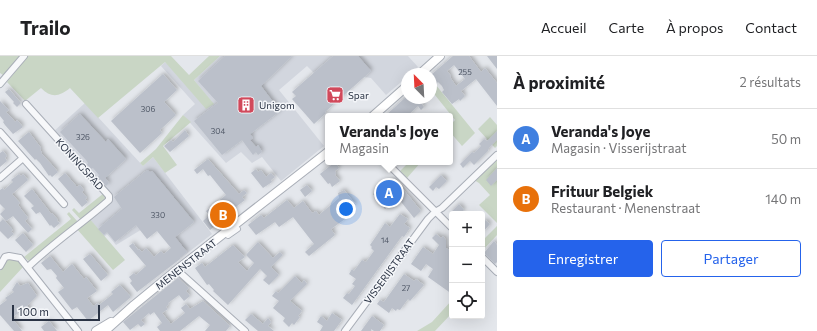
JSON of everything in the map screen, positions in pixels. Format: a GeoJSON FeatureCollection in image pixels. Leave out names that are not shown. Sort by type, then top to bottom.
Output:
{"type":"FeatureCollection","features":[{"type":"Feature","properties":{"kind":"main road"},"geometry":{"type":"LineString","coordinates":[[427,68],[440,56]]}},
{"type":"Feature","properties":{"kind":"main road"},"geometry":{"type":"LineString","coordinates":[[376,113],[401,91]]}},
{"type":"Feature","properties":{"kind":"main road","name":"MENENSTRAAT"},"geometry":{"type":"LineString","coordinates":[[105,331],[177,270],[325,154]]}},
{"type":"Feature","properties":{"kind":"main road","name":"MENENSTRAAT"},"geometry":{"type":"LineString","coordinates":[[96,331],[120,317]]}},
{"type":"Feature","properties":{"kind":"street"},"geometry":{"type":"LineString","coordinates":[[1,80],[24,56]]}},
{"type":"Feature","properties":{"kind":"street","name":"KONINGSPAD"},"geometry":{"type":"LineString","coordinates":[[26,104],[109,196],[109,200],[54,243],[28,267]]}},
{"type":"Feature","properties":{"kind":"street"},"geometry":{"type":"LineString","coordinates":[[0,132],[64,204]]}},
{"type":"Feature","properties":{"kind":"street","name":"VISSERIJSTRAAT"},"geometry":{"type":"LineString","coordinates":[[345,331],[420,228],[435,212],[442,208],[497,155]]}},
{"type":"Feature","properties":{"kind":"street"},"geometry":{"type":"LineString","coordinates":[[0,178],[23,158]]}},
{"type":"Feature","properties":{"kind":"street"},"geometry":{"type":"LineString","coordinates":[[389,165],[449,225]]}},
{"type":"Feature","properties":{"kind":"street"},"geometry":{"type":"LineString","coordinates":[[0,266],[3,255],[20,258],[78,331]]}},
{"type":"Feature","properties":{"kind":"street"},"geometry":{"type":"LineString","coordinates":[[485,260],[497,272]]}},
{"type":"Feature","properties":{"kind":"street"},"geometry":{"type":"LineString","coordinates":[[177,270],[245,331]]}},
{"type":"Feature","properties":{"kind":"shaded area"},"geometry":{"type":"Polygon","coordinates":[[[220,56],[333,56],[314,73],[307,66],[279,90],[324,146],[281,181],[262,157],[252,163],[241,152],[226,163],[183,115],[195,104],[161,66],[165,62],[213,104],[194,80],[220,56]]]}},
{"type":"Feature","properties":{"kind":"shaded area"},"geometry":{"type":"Polygon","coordinates":[[[353,56],[408,56],[418,67],[401,68],[401,82],[386,95],[371,78],[364,77],[349,59],[353,56]]]}},
{"type":"Feature","properties":{"kind":"shaded area"},"geometry":{"type":"Polygon","coordinates":[[[85,103],[143,166],[153,157],[212,234],[181,258],[151,221],[139,231],[116,245],[107,234],[104,237],[89,218],[112,198],[53,132],[85,103]]]}},
{"type":"Feature","properties":{"kind":"green space"},"geometry":{"type":"Polygon","coordinates":[[[0,56],[21,56],[7,73],[3,75],[0,73],[0,56]]]}},
{"type":"Feature","properties":{"kind":"green space"},"geometry":{"type":"Polygon","coordinates":[[[28,56],[171,56],[189,75],[209,56],[220,56],[194,80],[214,104],[206,109],[165,62],[98,118],[70,88],[59,95],[52,95],[41,88],[25,101],[7,82],[28,56]]]}},
{"type":"Feature","properties":{"kind":"green space"},"geometry":{"type":"Polygon","coordinates":[[[437,86],[475,133],[462,146],[453,136],[453,122],[455,120],[453,118],[453,113],[449,113],[437,98],[437,86]]]}},
{"type":"Feature","properties":{"kind":"green space"},"geometry":{"type":"Polygon","coordinates":[[[183,115],[191,122],[163,146],[177,165],[165,173],[153,157],[143,166],[140,163],[156,149],[183,115]]]}},
{"type":"Feature","properties":{"kind":"green space"},"geometry":{"type":"Polygon","coordinates":[[[490,117],[497,125],[497,146],[495,148],[478,129],[490,117]]]}},
{"type":"Feature","properties":{"kind":"green space"},"geometry":{"type":"Polygon","coordinates":[[[497,160],[497,223],[479,205],[490,195],[479,183],[474,180],[497,160]]]}},
{"type":"Feature","properties":{"kind":"green space"},"geometry":{"type":"Polygon","coordinates":[[[406,165],[418,165],[407,178],[400,171],[406,165]]]}},
{"type":"Feature","properties":{"kind":"green space"},"geometry":{"type":"Polygon","coordinates":[[[104,193],[107,198],[106,201],[81,220],[72,210],[74,208],[79,213],[104,193]]]}},
{"type":"Feature","properties":{"kind":"green space"},"geometry":{"type":"Polygon","coordinates":[[[69,212],[78,222],[30,262],[24,257],[71,219],[67,214],[69,212]]]}},
{"type":"Feature","properties":{"kind":"green space"},"geometry":{"type":"Polygon","coordinates":[[[89,218],[125,260],[113,270],[76,228],[89,218]]]}},
{"type":"Feature","properties":{"kind":"green space"},"geometry":{"type":"Polygon","coordinates":[[[497,226],[497,235],[485,248],[485,238],[497,226]]]}},
{"type":"Feature","properties":{"kind":"green space"},"geometry":{"type":"Polygon","coordinates":[[[7,259],[18,261],[23,267],[0,292],[0,271],[7,259]]]}},
{"type":"Feature","properties":{"kind":"green space"},"geometry":{"type":"Polygon","coordinates":[[[449,303],[449,316],[435,331],[417,331],[432,322],[449,303]]]}},
{"type":"Feature","properties":{"kind":"building","name":"Unigom"},"geometry":{"type":"Polygon","coordinates":[[[225,56],[292,56],[261,86],[280,111],[250,134],[253,138],[250,140],[256,147],[258,145],[262,152],[258,155],[256,152],[253,155],[242,140],[222,155],[194,121],[218,103],[198,81],[225,56]]]}},
{"type":"Feature","properties":{"kind":"building"},"geometry":{"type":"Polygon","coordinates":[[[333,56],[358,56],[371,71],[325,112],[326,113],[314,124],[292,99],[296,96],[292,92],[333,56]]]}},
{"type":"Feature","properties":{"kind":"building"},"geometry":{"type":"Polygon","coordinates":[[[453,56],[469,56],[481,72],[485,68],[497,83],[497,106],[476,79],[461,91],[465,96],[460,101],[459,99],[452,104],[442,92],[444,90],[438,82],[437,83],[437,70],[453,56]],[[454,65],[447,71],[456,86],[465,79],[454,65]]]}},
{"type":"Feature","properties":{"kind":"building"},"geometry":{"type":"Polygon","coordinates":[[[487,56],[497,56],[497,69],[487,56]]]}},
{"type":"Feature","properties":{"kind":"building"},"geometry":{"type":"Polygon","coordinates":[[[163,74],[177,90],[164,102],[176,115],[160,130],[162,133],[140,153],[111,121],[163,74]]]}},
{"type":"Feature","properties":{"kind":"building"},"geometry":{"type":"Polygon","coordinates":[[[9,89],[21,103],[17,107],[5,92],[9,89]]]}},
{"type":"Feature","properties":{"kind":"building"},"geometry":{"type":"Polygon","coordinates":[[[0,101],[9,110],[6,112],[15,122],[17,120],[23,127],[13,134],[5,125],[0,116],[0,101]]]}},
{"type":"Feature","properties":{"kind":"building"},"geometry":{"type":"Polygon","coordinates":[[[401,102],[401,104],[422,104],[424,107],[421,110],[418,106],[410,113],[388,113],[401,102]]]}},
{"type":"Feature","properties":{"kind":"building"},"geometry":{"type":"Polygon","coordinates":[[[80,114],[106,142],[108,139],[126,159],[105,178],[109,183],[106,186],[98,177],[99,175],[93,168],[91,169],[87,165],[88,163],[86,160],[60,132],[80,114]]]}},
{"type":"Feature","properties":{"kind":"building"},"geometry":{"type":"Polygon","coordinates":[[[185,130],[189,136],[170,152],[164,146],[171,140],[173,142],[185,130]]]}},
{"type":"Feature","properties":{"kind":"building"},"geometry":{"type":"Polygon","coordinates":[[[497,131],[497,140],[488,151],[474,165],[470,161],[463,168],[460,164],[472,152],[474,153],[481,146],[479,144],[484,139],[487,141],[497,131]]]}},
{"type":"Feature","properties":{"kind":"building"},"geometry":{"type":"Polygon","coordinates":[[[29,132],[41,148],[41,153],[58,172],[52,177],[50,175],[49,176],[40,163],[36,159],[35,160],[18,141],[29,132]]]}},
{"type":"Feature","properties":{"kind":"building"},"geometry":{"type":"Polygon","coordinates":[[[3,151],[7,156],[5,158],[7,161],[0,167],[0,153],[3,151]]]}},
{"type":"Feature","properties":{"kind":"building"},"geometry":{"type":"Polygon","coordinates":[[[208,159],[239,194],[244,190],[247,193],[242,197],[245,200],[217,221],[218,223],[210,230],[203,221],[209,215],[206,211],[226,195],[210,175],[208,176],[203,169],[197,174],[194,170],[208,159]]]}},
{"type":"Feature","properties":{"kind":"building"},"geometry":{"type":"Polygon","coordinates":[[[331,165],[337,165],[339,168],[335,171],[335,175],[340,181],[332,187],[330,183],[328,184],[320,174],[331,165]]]}},
{"type":"Feature","properties":{"kind":"building"},"geometry":{"type":"Polygon","coordinates":[[[497,168],[497,180],[491,186],[486,180],[497,168]]]}},
{"type":"Feature","properties":{"kind":"building"},"geometry":{"type":"Polygon","coordinates":[[[256,169],[258,172],[261,170],[266,177],[271,173],[275,177],[271,180],[272,182],[263,188],[251,173],[256,169]]]}},
{"type":"Feature","properties":{"kind":"building"},"geometry":{"type":"Polygon","coordinates":[[[147,170],[150,172],[152,171],[194,222],[175,237],[187,252],[137,292],[130,283],[132,281],[129,277],[134,273],[136,275],[146,266],[129,246],[133,243],[138,250],[139,249],[142,252],[146,248],[154,257],[161,251],[164,254],[171,248],[157,231],[147,239],[136,225],[115,242],[107,232],[104,235],[98,229],[122,209],[114,197],[147,170]]]}},
{"type":"Feature","properties":{"kind":"building"},"geometry":{"type":"Polygon","coordinates":[[[65,173],[77,187],[80,185],[84,190],[82,192],[87,198],[85,199],[88,202],[82,207],[58,179],[65,173]]]}},
{"type":"Feature","properties":{"kind":"building"},"geometry":{"type":"Polygon","coordinates":[[[19,174],[21,176],[23,174],[28,180],[12,194],[20,203],[18,205],[28,218],[25,221],[32,229],[28,233],[13,216],[6,221],[0,214],[5,209],[0,204],[0,190],[3,188],[4,190],[13,182],[11,180],[19,174]]]}},
{"type":"Feature","properties":{"kind":"building"},"geometry":{"type":"Polygon","coordinates":[[[441,175],[447,181],[439,189],[436,187],[433,191],[429,187],[441,175]]]}},
{"type":"Feature","properties":{"kind":"building"},"geometry":{"type":"Polygon","coordinates":[[[394,178],[421,211],[414,218],[398,198],[385,209],[373,194],[394,178]]]}},
{"type":"Feature","properties":{"kind":"building"},"geometry":{"type":"Polygon","coordinates":[[[307,185],[312,191],[305,197],[300,190],[307,185]]]}},
{"type":"Feature","properties":{"kind":"building"},"geometry":{"type":"Polygon","coordinates":[[[32,189],[51,214],[52,213],[60,223],[54,228],[51,225],[50,226],[40,212],[36,214],[31,208],[34,206],[24,196],[32,189]]]}},
{"type":"Feature","properties":{"kind":"building"},"geometry":{"type":"Polygon","coordinates":[[[344,190],[356,205],[347,208],[352,214],[331,229],[335,235],[309,256],[305,252],[314,244],[293,217],[279,227],[275,222],[256,235],[248,225],[261,215],[264,218],[287,200],[294,208],[303,201],[312,213],[316,211],[319,215],[339,198],[338,193],[344,190]]]}},
{"type":"Feature","properties":{"kind":"building"},"geometry":{"type":"Polygon","coordinates":[[[459,204],[464,210],[463,211],[452,211],[459,204]]]}},
{"type":"Feature","properties":{"kind":"building"},"geometry":{"type":"Polygon","coordinates":[[[400,214],[408,219],[404,224],[410,228],[404,237],[402,236],[352,305],[343,298],[347,293],[349,294],[355,286],[352,284],[356,279],[349,274],[352,269],[354,271],[362,260],[366,262],[374,251],[370,245],[385,223],[390,227],[400,214]]]}},
{"type":"Feature","properties":{"kind":"building"},"geometry":{"type":"Polygon","coordinates":[[[3,219],[13,230],[11,231],[14,234],[8,239],[0,231],[0,222],[3,219]]]}},
{"type":"Feature","properties":{"kind":"building"},"geometry":{"type":"Polygon","coordinates":[[[485,220],[490,224],[485,230],[485,220]]]}},
{"type":"Feature","properties":{"kind":"building"},"geometry":{"type":"Polygon","coordinates":[[[23,233],[33,245],[26,252],[15,240],[23,233]]]}},
{"type":"Feature","properties":{"kind":"building"},"geometry":{"type":"Polygon","coordinates":[[[436,234],[441,238],[443,236],[446,240],[446,248],[449,250],[449,292],[428,277],[433,269],[426,264],[421,271],[411,264],[423,247],[433,254],[439,245],[432,238],[436,234]]]}},
{"type":"Feature","properties":{"kind":"building"},"geometry":{"type":"Polygon","coordinates":[[[494,241],[497,245],[497,262],[495,264],[485,254],[485,252],[494,241]]]}},
{"type":"Feature","properties":{"kind":"building"},"geometry":{"type":"Polygon","coordinates":[[[258,242],[273,258],[280,252],[283,255],[271,267],[279,275],[269,285],[263,280],[267,276],[260,269],[228,305],[213,291],[214,290],[209,284],[207,285],[195,268],[202,263],[205,267],[233,245],[245,257],[238,262],[247,271],[254,263],[246,255],[258,242]]]}},
{"type":"Feature","properties":{"kind":"building"},"geometry":{"type":"Polygon","coordinates":[[[90,254],[108,275],[101,281],[83,259],[90,254]]]}},
{"type":"Feature","properties":{"kind":"building"},"geometry":{"type":"Polygon","coordinates":[[[50,256],[63,272],[72,264],[84,279],[86,277],[97,291],[87,298],[93,306],[98,303],[99,305],[113,294],[111,292],[120,285],[131,297],[113,312],[108,305],[88,321],[77,307],[72,310],[58,292],[64,288],[56,278],[57,276],[51,269],[47,270],[41,263],[50,256]]]}},
{"type":"Feature","properties":{"kind":"building"},"geometry":{"type":"Polygon","coordinates":[[[404,274],[414,281],[416,279],[424,285],[410,301],[408,299],[400,310],[397,309],[396,311],[392,308],[389,313],[377,304],[380,300],[384,302],[404,274]]]}},
{"type":"Feature","properties":{"kind":"building"},"geometry":{"type":"Polygon","coordinates":[[[295,276],[302,283],[304,280],[307,284],[290,301],[302,311],[298,316],[300,317],[294,325],[292,323],[289,327],[283,321],[285,318],[273,308],[279,301],[272,296],[276,291],[278,293],[295,276]]]}},
{"type":"Feature","properties":{"kind":"building"},"geometry":{"type":"Polygon","coordinates":[[[178,278],[189,288],[186,291],[190,296],[184,301],[179,295],[168,303],[169,304],[166,307],[168,309],[162,313],[171,324],[185,313],[181,308],[186,304],[190,309],[203,301],[230,326],[226,331],[205,331],[210,325],[199,316],[180,331],[160,331],[157,327],[162,323],[154,312],[150,315],[149,313],[141,320],[145,324],[141,327],[138,324],[130,330],[123,322],[178,278]]]}},
{"type":"Feature","properties":{"kind":"building"},"geometry":{"type":"Polygon","coordinates":[[[17,282],[20,286],[28,283],[37,296],[27,306],[31,311],[26,314],[22,310],[12,318],[22,331],[14,331],[0,315],[0,305],[7,300],[5,298],[14,292],[12,290],[17,282]]]}},
{"type":"Feature","properties":{"kind":"building"},"geometry":{"type":"Polygon","coordinates":[[[332,313],[342,320],[334,331],[320,331],[323,326],[317,322],[321,316],[327,321],[332,313]]]}},
{"type":"Feature","properties":{"kind":"building"},"geometry":{"type":"Polygon","coordinates":[[[251,314],[263,324],[268,318],[271,322],[268,326],[274,331],[258,331],[245,320],[251,314]]]}},
{"type":"Feature","properties":{"kind":"building"},"geometry":{"type":"Polygon","coordinates":[[[372,316],[384,325],[380,331],[374,331],[371,329],[371,331],[361,331],[372,316]]]}},
{"type":"Feature","properties":{"kind":"building"},"geometry":{"type":"Polygon","coordinates":[[[49,321],[57,331],[44,331],[41,327],[49,321]]]}},
{"type":"Feature","properties":{"kind":"place","name":"Spar"},"geometry":{"type":"Point","coordinates":[335,95]}},
{"type":"Feature","properties":{"kind":"place","name":"Unigom"},"geometry":{"type":"Point","coordinates":[246,105]}},
{"type":"Feature","properties":{"kind":"place","name":"Veranda's Joye"},"geometry":{"type":"Point","coordinates":[389,193]}},
{"type":"Feature","properties":{"kind":"place","name":"Frituur Belgiek"},"geometry":{"type":"Point","coordinates":[223,215]}}]}
